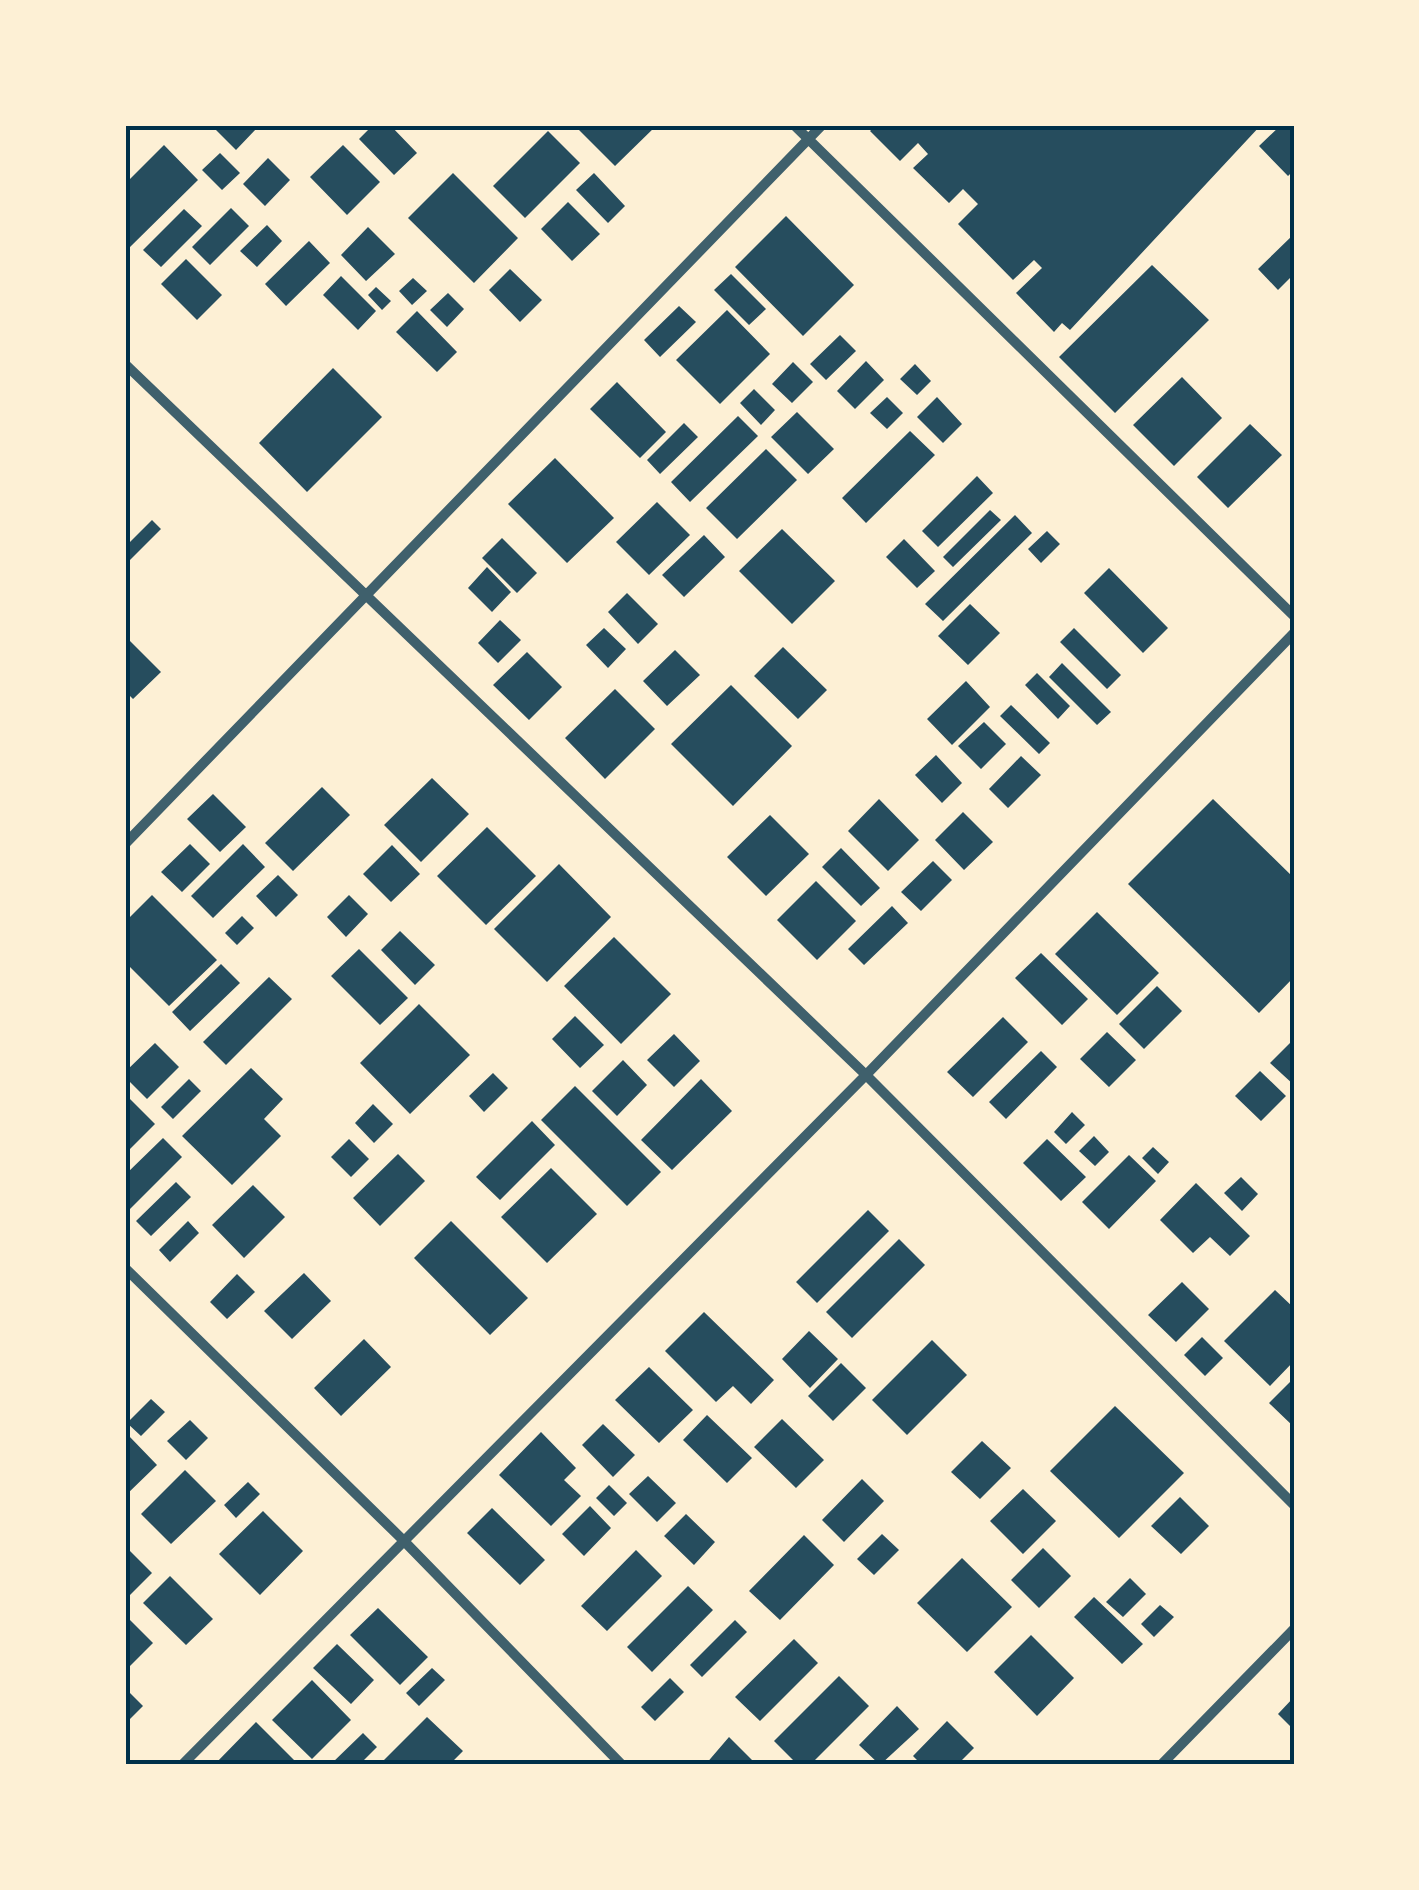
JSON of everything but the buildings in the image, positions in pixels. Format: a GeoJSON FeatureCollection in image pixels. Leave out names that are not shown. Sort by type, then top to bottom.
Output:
{"type":"FeatureCollection","features":[{"type":"Feature","properties":{"kind":"street"},"geometry":{"type":"LineString","coordinates":[[794,125],[1294,616]]}},
{"type":"Feature","properties":{"kind":"street"},"geometry":{"type":"LineString","coordinates":[[125,844],[822,125]]}},
{"type":"Feature","properties":{"kind":"street"},"geometry":{"type":"LineString","coordinates":[[125,364],[866,1074],[1294,1504]]}},
{"type":"Feature","properties":{"kind":"street"},"geometry":{"type":"LineString","coordinates":[[182,1765],[866,1074],[1294,633]]}},
{"type":"Feature","properties":{"kind":"street"},"geometry":{"type":"LineString","coordinates":[[125,1268],[402,1539],[622,1765]]}},
{"type":"Feature","properties":{"kind":"street"},"geometry":{"type":"LineString","coordinates":[[1161,1765],[1294,1630]]}}]}
